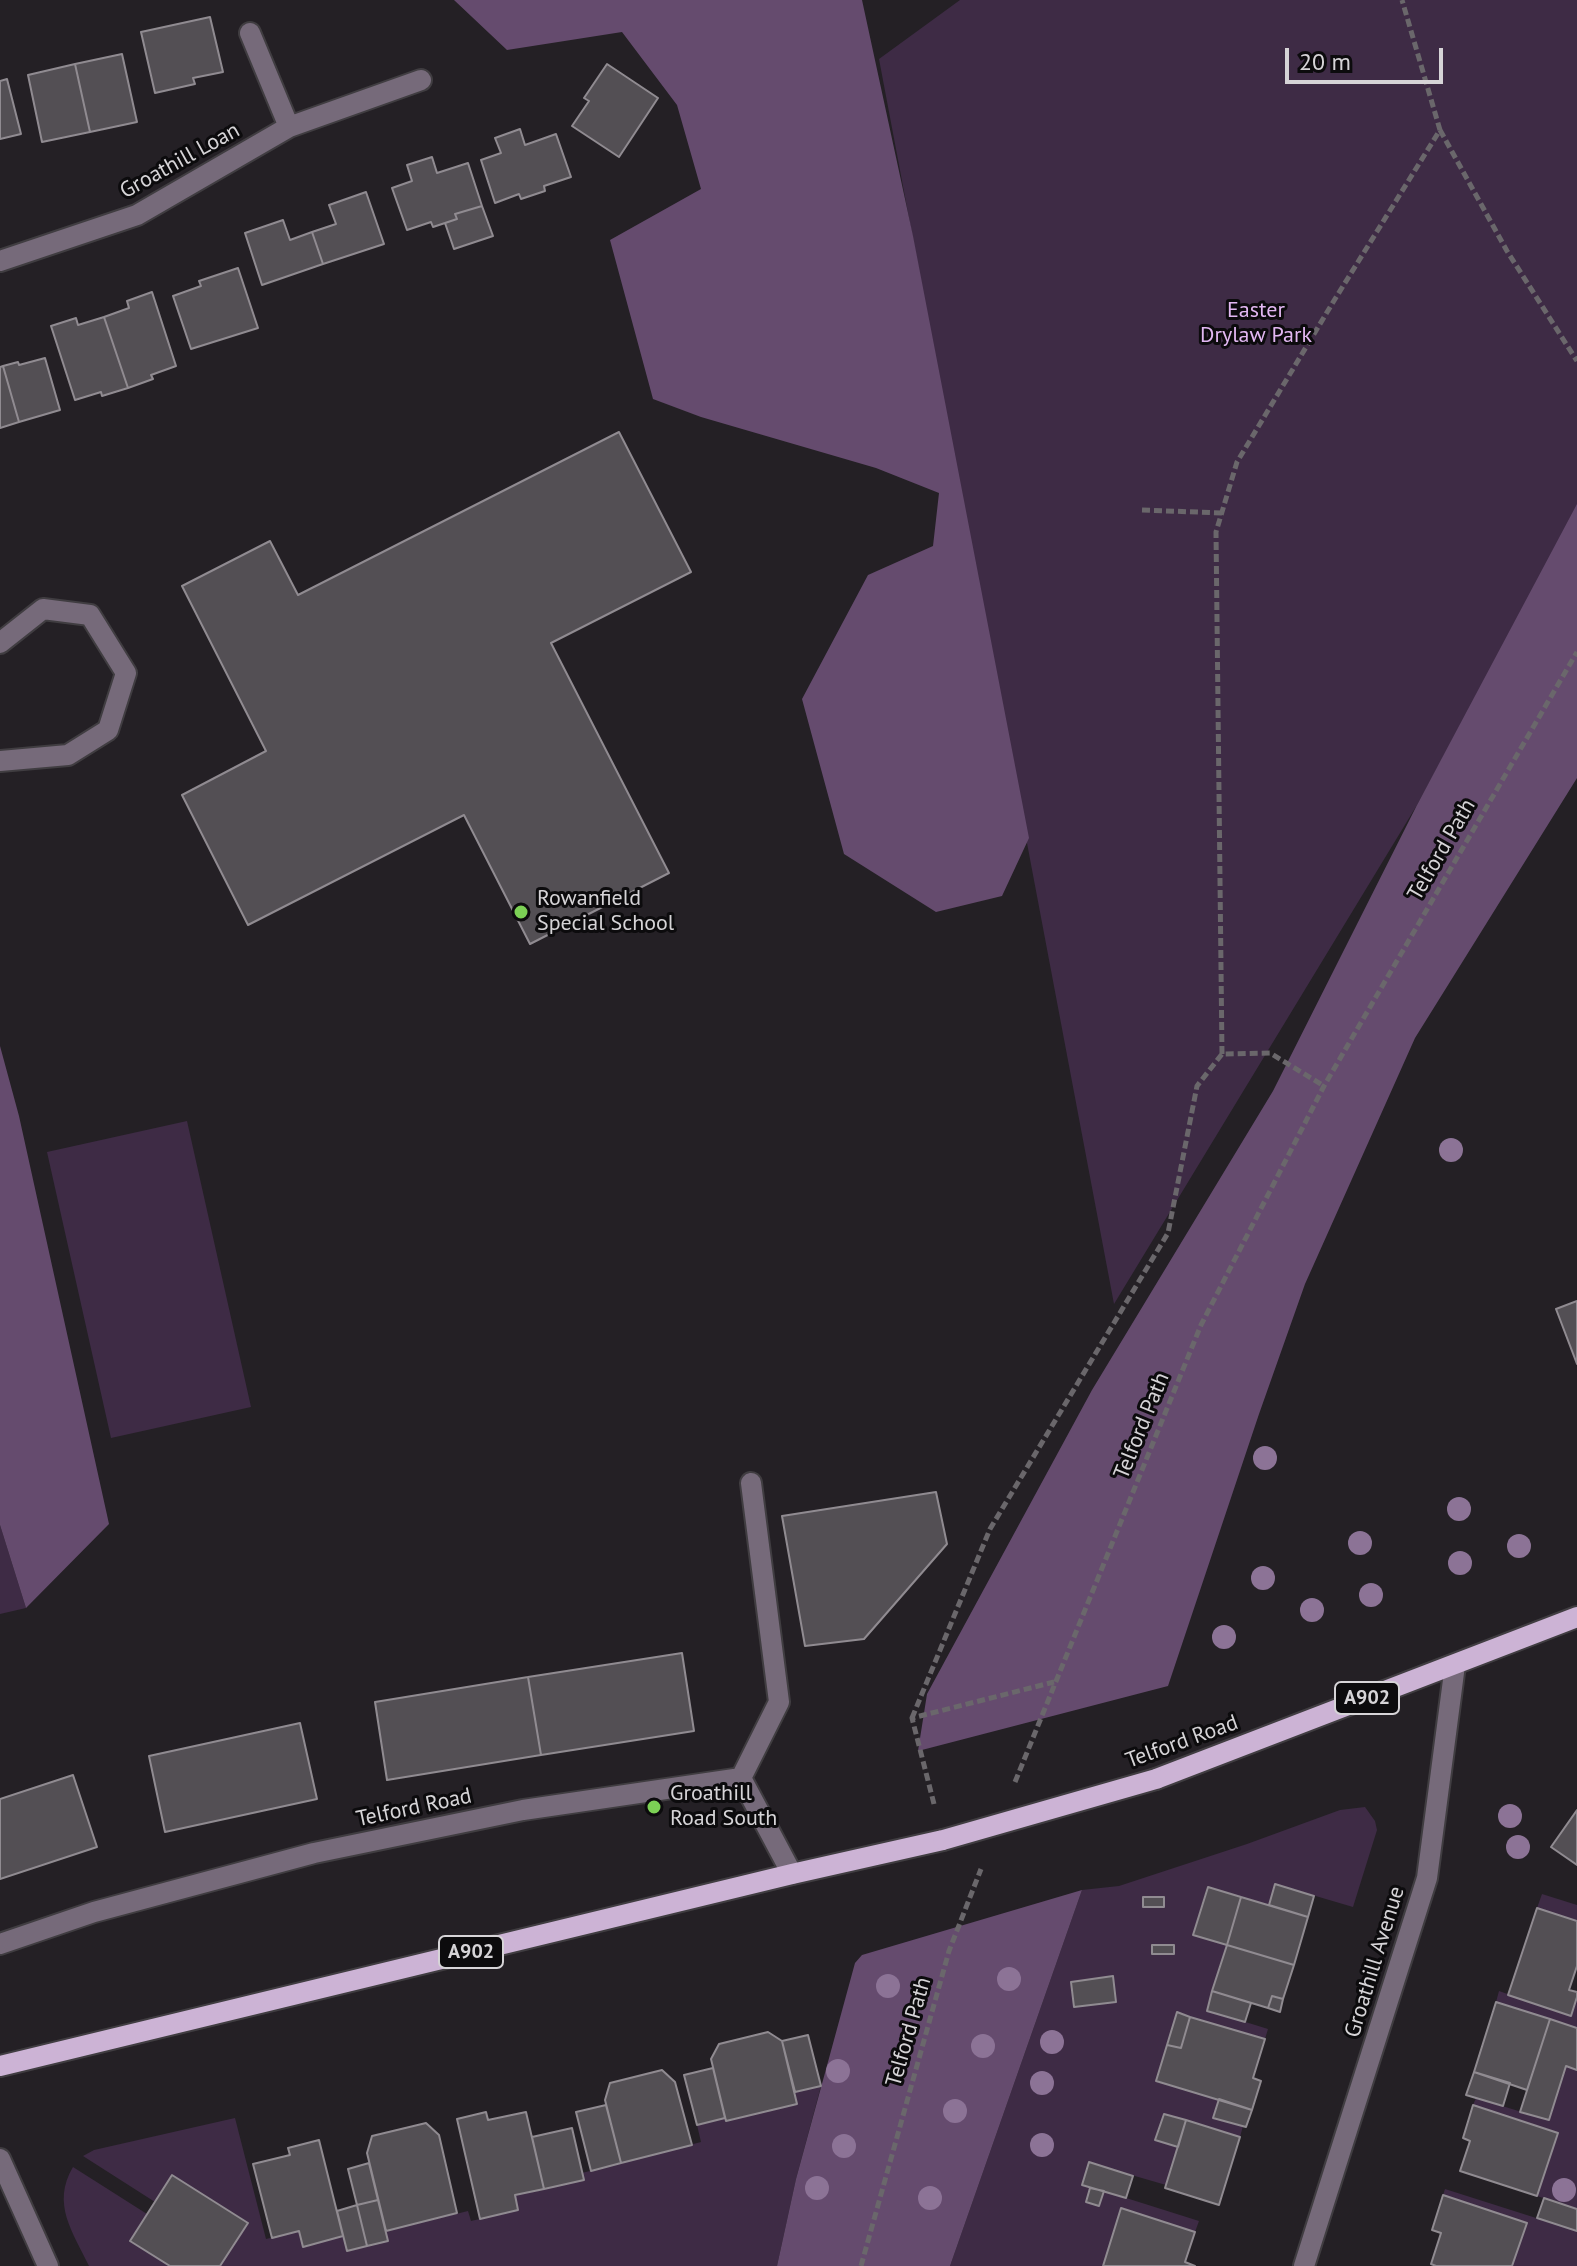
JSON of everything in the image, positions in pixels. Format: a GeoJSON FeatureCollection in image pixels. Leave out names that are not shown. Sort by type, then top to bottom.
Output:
{"type":"FeatureCollection","features":[{"type":"Feature","properties":{"kind":"main road","name":"Telford Road"},"geometry":{"type":"LineString","coordinates":[[0,2066],[943,1840],[1156,1779],[1577,1617]]}},
{"type":"Feature","properties":{"kind":"street"},"geometry":{"type":"LineString","coordinates":[[250,33],[289,127]]}},
{"type":"Feature","properties":{"kind":"street","name":"Groathill Loan"},"geometry":{"type":"LineString","coordinates":[[0,261],[137,215],[289,127],[421,80]]}},
{"type":"Feature","properties":{"kind":"street"},"geometry":{"type":"LineString","coordinates":[[0,643],[43,609],[90,615],[126,673],[108,730],[68,755],[0,761]]}},
{"type":"Feature","properties":{"kind":"street"},"geometry":{"type":"LineString","coordinates":[[751,1483],[779,1702],[741,1778],[792,1874]]}},
{"type":"Feature","properties":{"kind":"street","name":"Groathill Avenue"},"geometry":{"type":"LineString","coordinates":[[1304,2266],[1427,1878],[1455,1665]]}},
{"type":"Feature","properties":{"kind":"street","name":"Telford Road"},"geometry":{"type":"LineString","coordinates":[[0,1944],[94,1912],[314,1853],[523,1810],[741,1778]]}},
{"type":"Feature","properties":{"kind":"street"},"geometry":{"type":"LineString","coordinates":[[0,2159],[48,2266]]}},
{"type":"Feature","properties":{"kind":"path"},"geometry":{"type":"LineString","coordinates":[[1402,0],[1440,130],[1507,251],[1577,361]]}},
{"type":"Feature","properties":{"kind":"path"},"geometry":{"type":"LineString","coordinates":[[943,1840],[912,1718],[990,1529],[1168,1233],[1197,1086],[1222,1054],[1216,532],[1237,462],[1440,130]]}},
{"type":"Feature","properties":{"kind":"path"},"geometry":{"type":"LineString","coordinates":[[1142,510],[1222,513]]}},
{"type":"Feature","properties":{"kind":"path","name":"Telford Path"},"geometry":{"type":"LineString","coordinates":[[1010,1795],[1201,1325],[1324,1086],[1577,652]]}},
{"type":"Feature","properties":{"kind":"path"},"geometry":{"type":"LineString","coordinates":[[1222,1054],[1270,1053],[1324,1086]]}},
{"type":"Feature","properties":{"kind":"path"},"geometry":{"type":"LineString","coordinates":[[912,1718],[1054,1682]]}},
{"type":"Feature","properties":{"kind":"path","name":"Telford Path"},"geometry":{"type":"LineString","coordinates":[[861,2266],[949,1951],[982,1866]]}},
{"type":"Feature","properties":{"kind":"green space","name":"Easter Drylaw Park"},"geometry":{"type":"Polygon","coordinates":[[[960,0],[1577,0],[1577,512],[1417,805],[1114,1304],[879,59],[960,0]]]}},
{"type":"Feature","properties":{"kind":"green space"},"geometry":{"type":"Polygon","coordinates":[[[187,1121],[251,1407],[111,1438],[47,1152],[187,1121]]]}},
{"type":"Feature","properties":{"kind":"green space"},"geometry":{"type":"Polygon","coordinates":[[[0,1525],[26,1608],[0,1614],[0,1525]]]}},
{"type":"Feature","properties":{"kind":"green space"},"geometry":{"type":"Polygon","coordinates":[[[1365,1807],[1377,1830],[1353,1907],[1275,1884],[1269,1905],[1207,1887],[1193,1935],[1227,1945],[1207,2010],[1268,2029],[1265,2039],[1177,2013],[1219,2099],[1214,2118],[1243,2126],[1240,2137],[1186,2120],[1166,2185],[1090,2163],[1082,2185],[1090,2188],[1086,2202],[1099,2206],[1104,2191],[1199,2221],[1195,2232],[1121,2208],[1103,2266],[950,2266],[1082,1890],[1119,1886],[1340,1810],[1365,1807]],[[1071,1982],[1074,2007],[1115,2002],[1071,1982]]]}},
{"type":"Feature","properties":{"kind":"green space"},"geometry":{"type":"Polygon","coordinates":[[[1542,1894],[1577,1905],[1577,1921],[1537,1908],[1542,1894]]]}},
{"type":"Feature","properties":{"kind":"green space"},"geometry":{"type":"Polygon","coordinates":[[[1499,1991],[1570,2016],[1577,1997],[1577,2028],[1496,2002],[1499,1991]]]}},
{"type":"Feature","properties":{"kind":"green space"},"geometry":{"type":"Polygon","coordinates":[[[1566,2066],[1577,2070],[1577,2209],[1537,2196],[1558,2133],[1473,2105],[1476,2098],[1548,2120],[1566,2066]]]}},
{"type":"Feature","properties":{"kind":"green space"},"geometry":{"type":"Polygon","coordinates":[[[821,2086],[777,2266],[220,2266],[247,2223],[172,2175],[155,2202],[83,2156],[94,2150],[235,2118],[266,2239],[299,2231],[304,2247],[343,2236],[348,2251],[387,2241],[386,2231],[468,2211],[471,2221],[518,2210],[515,2195],[583,2180],[582,2173],[701,2142],[697,2125],[797,2104],[795,2092],[821,2086]]]}},
{"type":"Feature","properties":{"kind":"green space"},"geometry":{"type":"Polygon","coordinates":[[[73,2167],[147,2214],[130,2241],[170,2266],[89,2266],[64,2206],[67,2180],[73,2167]]]}},
{"type":"Feature","properties":{"kind":"green space"},"geometry":{"type":"Polygon","coordinates":[[[1445,2189],[1577,2231],[1577,2266],[1512,2266],[1526,2223],[1443,2195],[1445,2189]]]}},
{"type":"Feature","properties":{"kind":"shaded area"},"geometry":{"type":"Polygon","coordinates":[[[454,0],[862,0],[913,236],[1029,838],[1002,896],[936,912],[844,854],[802,699],[868,575],[933,546],[939,493],[876,468],[701,417],[653,399],[610,240],[701,189],[677,105],[622,32],[507,50],[454,0]]]}},
{"type":"Feature","properties":{"kind":"shaded area"},"geometry":{"type":"Polygon","coordinates":[[[1577,504],[1577,778],[1415,1038],[1305,1284],[1168,1686],[918,1751],[927,1694],[1092,1390],[1273,1091],[1417,805],[1577,504]]]}},
{"type":"Feature","properties":{"kind":"shaded area"},"geometry":{"type":"Polygon","coordinates":[[[0,1046],[19,1116],[109,1524],[26,1608],[0,1525],[0,1046]]]}},
{"type":"Feature","properties":{"kind":"shaded area"},"geometry":{"type":"Polygon","coordinates":[[[1082,1890],[950,2266],[777,2266],[796,2179],[855,1963],[862,1955],[1082,1890]]]}},
{"type":"Feature","properties":{"kind":"building"},"geometry":{"type":"Polygon","coordinates":[[[210,17],[223,72],[193,78],[195,84],[155,93],[141,32],[210,17]]]}},
{"type":"Feature","properties":{"kind":"building"},"geometry":{"type":"Polygon","coordinates":[[[122,54],[137,122],[90,132],[75,64],[122,54]]]}},
{"type":"Feature","properties":{"kind":"building"},"geometry":{"type":"Polygon","coordinates":[[[75,64],[90,132],[42,142],[28,75],[75,64]]]}},
{"type":"Feature","properties":{"kind":"building"},"geometry":{"type":"Polygon","coordinates":[[[607,64],[658,98],[619,157],[572,126],[589,101],[584,98],[607,64]]]}},
{"type":"Feature","properties":{"kind":"building"},"geometry":{"type":"Polygon","coordinates":[[[7,79],[21,134],[0,139],[0,81],[7,79]]]}},
{"type":"Feature","properties":{"kind":"building"},"geometry":{"type":"Polygon","coordinates":[[[520,129],[525,145],[556,134],[571,177],[544,186],[545,191],[521,199],[519,194],[495,203],[481,160],[501,153],[495,138],[520,129]]]}},
{"type":"Feature","properties":{"kind":"building"},"geometry":{"type":"Polygon","coordinates":[[[432,157],[437,173],[468,163],[482,206],[455,214],[457,219],[433,227],[431,222],[407,230],[392,188],[412,181],[407,165],[432,157]]]}},
{"type":"Feature","properties":{"kind":"building"},"geometry":{"type":"Polygon","coordinates":[[[366,192],[384,244],[323,264],[312,232],[336,224],[329,205],[366,192]]]}},
{"type":"Feature","properties":{"kind":"building"},"geometry":{"type":"Polygon","coordinates":[[[482,206],[493,236],[454,249],[445,223],[457,219],[455,214],[482,206]]]}},
{"type":"Feature","properties":{"kind":"building"},"geometry":{"type":"Polygon","coordinates":[[[283,220],[290,240],[312,232],[323,264],[262,285],[245,233],[283,220]]]}},
{"type":"Feature","properties":{"kind":"building"},"geometry":{"type":"Polygon","coordinates":[[[238,268],[258,328],[191,349],[173,296],[201,286],[199,281],[238,268]]]}},
{"type":"Feature","properties":{"kind":"building"},"geometry":{"type":"Polygon","coordinates":[[[152,292],[176,366],[128,388],[104,317],[129,308],[127,301],[152,292]]]}},
{"type":"Feature","properties":{"kind":"building"},"geometry":{"type":"Polygon","coordinates":[[[104,317],[128,388],[75,400],[51,326],[76,318],[78,325],[104,317]]]}},
{"type":"Feature","properties":{"kind":"building"},"geometry":{"type":"Polygon","coordinates":[[[45,358],[60,410],[19,422],[3,366],[45,358]]]}},
{"type":"Feature","properties":{"kind":"building"},"geometry":{"type":"Polygon","coordinates":[[[3,366],[19,422],[0,428],[0,367],[3,366]]]}},
{"type":"Feature","properties":{"kind":"building"},"geometry":{"type":"Polygon","coordinates":[[[619,432],[691,572],[551,643],[669,873],[530,944],[464,815],[248,925],[182,795],[266,751],[182,586],[270,541],[298,595],[619,432]]]}},
{"type":"Feature","properties":{"kind":"building"},"geometry":{"type":"Polygon","coordinates":[[[1577,1301],[1577,1364],[1556,1309],[1577,1301]]]}},
{"type":"Feature","properties":{"kind":"building"},"geometry":{"type":"Polygon","coordinates":[[[936,1492],[947,1544],[864,1639],[805,1646],[782,1516],[936,1492]]]}},
{"type":"Feature","properties":{"kind":"building"},"geometry":{"type":"Polygon","coordinates":[[[682,1653],[694,1731],[541,1755],[528,1677],[682,1653]]]}},
{"type":"Feature","properties":{"kind":"building"},"geometry":{"type":"Polygon","coordinates":[[[528,1677],[541,1755],[387,1780],[375,1702],[528,1677]]]}},
{"type":"Feature","properties":{"kind":"building"},"geometry":{"type":"Polygon","coordinates":[[[300,1723],[317,1799],[165,1832],[149,1756],[300,1723]]]}},
{"type":"Feature","properties":{"kind":"building"},"geometry":{"type":"Polygon","coordinates":[[[73,1775],[97,1847],[0,1879],[0,1799],[73,1775]]]}},
{"type":"Feature","properties":{"kind":"building"},"geometry":{"type":"Polygon","coordinates":[[[1577,1810],[1577,1865],[1551,1847],[1577,1810]]]}},
{"type":"Feature","properties":{"kind":"building"},"geometry":{"type":"Polygon","coordinates":[[[1275,1884],[1314,1896],[1308,1917],[1269,1905],[1275,1884]]]}},
{"type":"Feature","properties":{"kind":"building"},"geometry":{"type":"Polygon","coordinates":[[[1208,1887],[1241,1897],[1227,1945],[1193,1935],[1208,1887]]]}},
{"type":"Feature","properties":{"kind":"building"},"geometry":{"type":"Polygon","coordinates":[[[1143,1897],[1164,1897],[1164,1907],[1143,1907],[1143,1897]]]}},
{"type":"Feature","properties":{"kind":"building"},"geometry":{"type":"Polygon","coordinates":[[[1241,1897],[1308,1917],[1294,1965],[1227,1945],[1241,1897]]]}},
{"type":"Feature","properties":{"kind":"building"},"geometry":{"type":"Polygon","coordinates":[[[1537,1908],[1577,1921],[1577,1966],[1569,1990],[1577,1992],[1577,1997],[1571,2016],[1508,1995],[1537,1908]]]}},
{"type":"Feature","properties":{"kind":"building"},"geometry":{"type":"Polygon","coordinates":[[[1152,1945],[1174,1945],[1174,1954],[1152,1954],[1152,1945]]]}},
{"type":"Feature","properties":{"kind":"building"},"geometry":{"type":"Polygon","coordinates":[[[1227,1945],[1294,1965],[1283,1999],[1272,1996],[1268,2008],[1212,1991],[1227,1945]]]}},
{"type":"Feature","properties":{"kind":"building"},"geometry":{"type":"Polygon","coordinates":[[[1113,1976],[1116,2002],[1074,2007],[1071,1982],[1113,1976]]]}},
{"type":"Feature","properties":{"kind":"building"},"geometry":{"type":"Polygon","coordinates":[[[1212,1991],[1251,2003],[1245,2022],[1207,2011],[1212,1991]]]}},
{"type":"Feature","properties":{"kind":"building"},"geometry":{"type":"Polygon","coordinates":[[[1272,1996],[1283,1999],[1280,2012],[1268,2008],[1272,1996]]]}},
{"type":"Feature","properties":{"kind":"building"},"geometry":{"type":"Polygon","coordinates":[[[1496,2002],[1550,2019],[1527,2090],[1474,2072],[1496,2002]]]}},
{"type":"Feature","properties":{"kind":"building"},"geometry":{"type":"Polygon","coordinates":[[[1177,2012],[1190,2017],[1181,2048],[1167,2045],[1177,2012]]]}},
{"type":"Feature","properties":{"kind":"building"},"geometry":{"type":"Polygon","coordinates":[[[1190,2017],[1265,2039],[1253,2078],[1261,2081],[1252,2110],[1156,2081],[1167,2045],[1181,2048],[1190,2017]]]}},
{"type":"Feature","properties":{"kind":"building"},"geometry":{"type":"Polygon","coordinates":[[[1550,2019],[1577,2028],[1577,2070],[1566,2066],[1549,2120],[1520,2112],[1550,2019]]]}},
{"type":"Feature","properties":{"kind":"building"},"geometry":{"type":"Polygon","coordinates":[[[768,2032],[782,2041],[797,2104],[726,2121],[711,2059],[719,2044],[768,2032]]]}},
{"type":"Feature","properties":{"kind":"building"},"geometry":{"type":"Polygon","coordinates":[[[808,2035],[821,2086],[795,2092],[782,2041],[808,2035]]]}},
{"type":"Feature","properties":{"kind":"building"},"geometry":{"type":"Polygon","coordinates":[[[713,2068],[725,2118],[697,2125],[684,2075],[713,2068]]]}},
{"type":"Feature","properties":{"kind":"building"},"geometry":{"type":"Polygon","coordinates":[[[662,2070],[675,2082],[692,2145],[621,2163],[605,2100],[610,2083],[662,2070]]]}},
{"type":"Feature","properties":{"kind":"building"},"geometry":{"type":"Polygon","coordinates":[[[1474,2072],[1510,2083],[1503,2106],[1466,2095],[1474,2072]]]}},
{"type":"Feature","properties":{"kind":"building"},"geometry":{"type":"Polygon","coordinates":[[[1219,2099],[1252,2110],[1246,2127],[1213,2118],[1219,2099]]]}},
{"type":"Feature","properties":{"kind":"building"},"geometry":{"type":"Polygon","coordinates":[[[606,2105],[621,2163],[591,2171],[576,2112],[606,2105]]]}},
{"type":"Feature","properties":{"kind":"building"},"geometry":{"type":"Polygon","coordinates":[[[1473,2105],[1558,2133],[1537,2196],[1460,2171],[1470,2141],[1463,2138],[1473,2105]]]}},
{"type":"Feature","properties":{"kind":"building"},"geometry":{"type":"Polygon","coordinates":[[[486,2112],[488,2120],[526,2112],[544,2189],[515,2195],[518,2210],[480,2219],[457,2119],[486,2112]]]}},
{"type":"Feature","properties":{"kind":"building"},"geometry":{"type":"Polygon","coordinates":[[[1164,2114],[1186,2120],[1178,2147],[1155,2140],[1164,2114]]]}},
{"type":"Feature","properties":{"kind":"building"},"geometry":{"type":"Polygon","coordinates":[[[1186,2120],[1240,2137],[1219,2205],[1165,2188],[1186,2120]]]}},
{"type":"Feature","properties":{"kind":"building"},"geometry":{"type":"Polygon","coordinates":[[[426,2123],[439,2135],[457,2213],[386,2231],[367,2153],[372,2136],[426,2123]]]}},
{"type":"Feature","properties":{"kind":"building"},"geometry":{"type":"Polygon","coordinates":[[[572,2128],[584,2180],[544,2189],[532,2137],[572,2128]]]}},
{"type":"Feature","properties":{"kind":"building"},"geometry":{"type":"Polygon","coordinates":[[[319,2140],[343,2236],[303,2247],[299,2231],[272,2238],[253,2164],[290,2155],[288,2148],[319,2140]]]}},
{"type":"Feature","properties":{"kind":"building"},"geometry":{"type":"Polygon","coordinates":[[[1089,2162],[1133,2176],[1126,2198],[1082,2185],[1089,2162]]]}},
{"type":"Feature","properties":{"kind":"building"},"geometry":{"type":"Polygon","coordinates":[[[369,2163],[378,2200],[357,2205],[348,2169],[369,2163]]]}},
{"type":"Feature","properties":{"kind":"building"},"geometry":{"type":"Polygon","coordinates":[[[172,2175],[248,2223],[220,2266],[170,2266],[130,2241],[172,2175]]]}},
{"type":"Feature","properties":{"kind":"building"},"geometry":{"type":"Polygon","coordinates":[[[1090,2188],[1104,2191],[1099,2206],[1086,2202],[1090,2188]]]}},
{"type":"Feature","properties":{"kind":"building"},"geometry":{"type":"Polygon","coordinates":[[[1443,2195],[1527,2223],[1512,2266],[1431,2264],[1441,2233],[1432,2230],[1443,2195]]]}},
{"type":"Feature","properties":{"kind":"building"},"geometry":{"type":"Polygon","coordinates":[[[1544,2198],[1577,2209],[1577,2231],[1537,2218],[1544,2198]]]}},
{"type":"Feature","properties":{"kind":"building"},"geometry":{"type":"Polygon","coordinates":[[[378,2200],[388,2241],[367,2246],[357,2205],[378,2200]]]}},
{"type":"Feature","properties":{"kind":"building"},"geometry":{"type":"Polygon","coordinates":[[[357,2205],[367,2246],[347,2251],[337,2211],[357,2205]]]}},
{"type":"Feature","properties":{"kind":"building"},"geometry":{"type":"Polygon","coordinates":[[[1121,2208],[1195,2232],[1185,2262],[1195,2266],[1103,2266],[1121,2208]]]}},
{"type":"Feature","properties":{"kind":"place","name":"Rowanfield Special School"},"geometry":{"type":"Point","coordinates":[521,912]}},
{"type":"Feature","properties":{"kind":"place","name":"Groathill Road South"},"geometry":{"type":"Point","coordinates":[654,1807]}}]}
